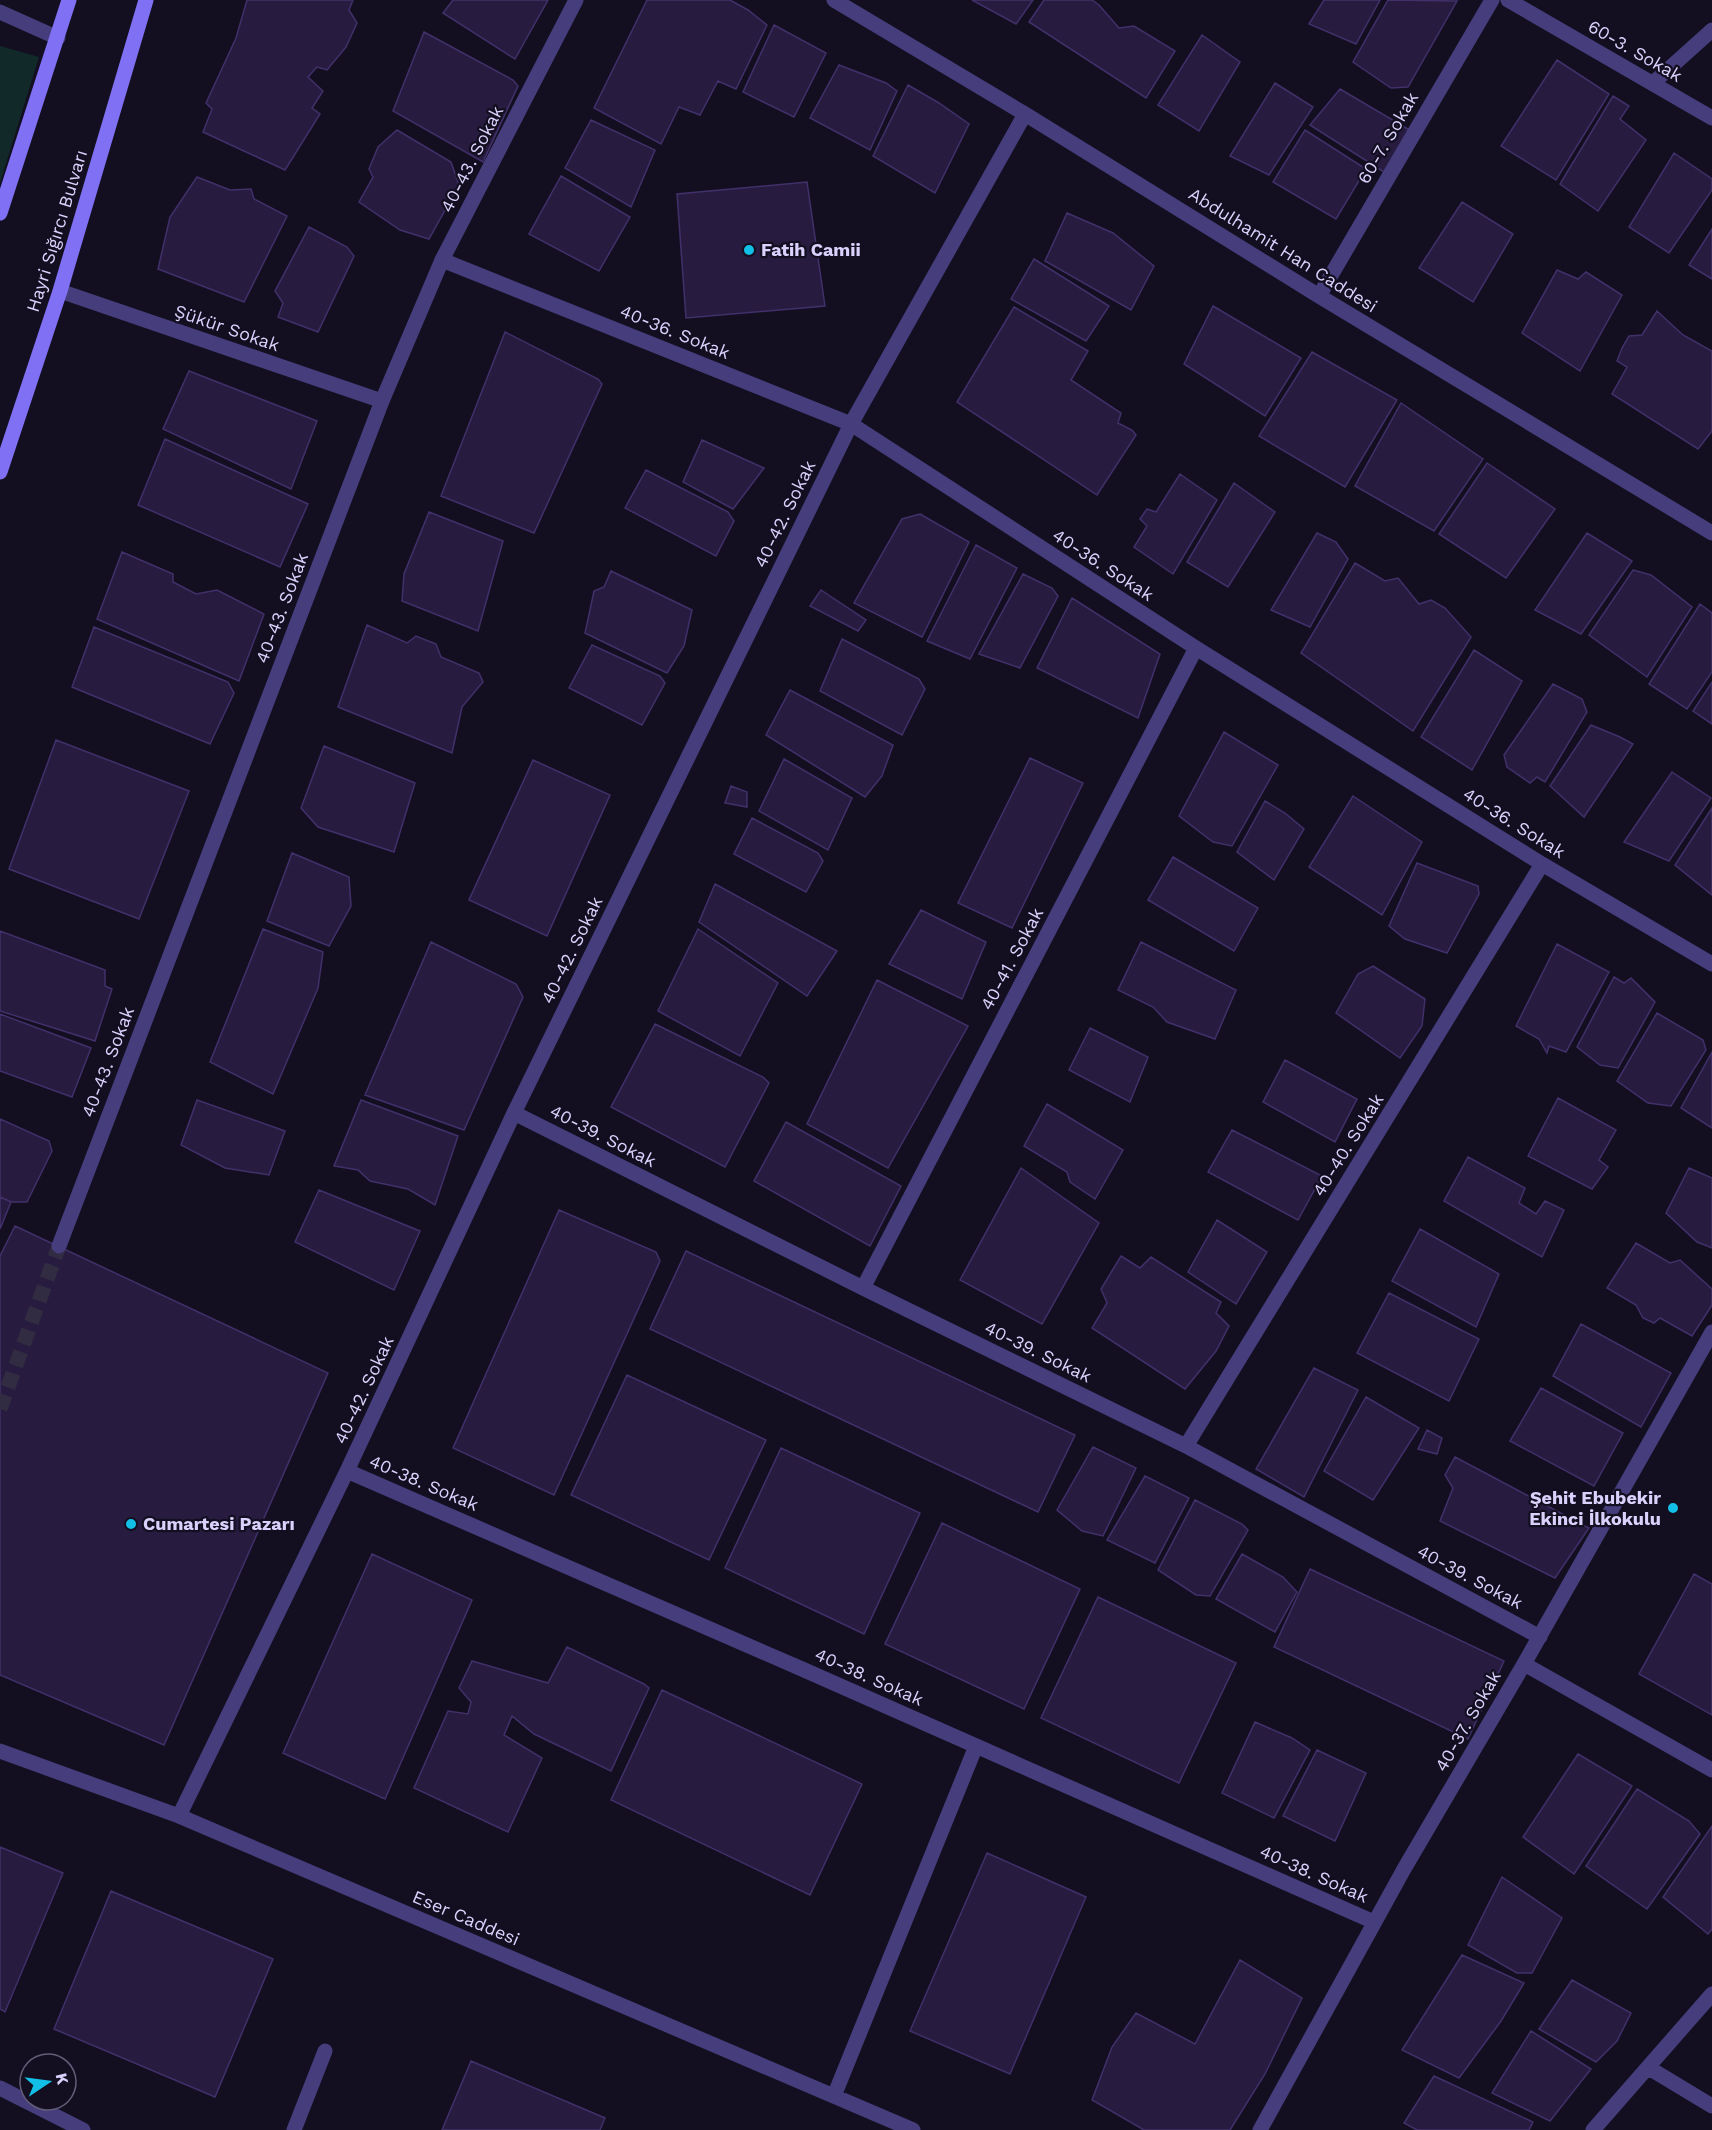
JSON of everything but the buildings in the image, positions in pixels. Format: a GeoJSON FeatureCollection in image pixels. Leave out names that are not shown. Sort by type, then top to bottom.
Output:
{"type":"FeatureCollection","features":[{"type":"Feature","properties":{"kind":"street"},"geometry":{"type":"LineString","coordinates":[[0,213],[69,0]]}},
{"type":"Feature","properties":{"kind":"street","name":"Hayri Sığırcı Bulvarı"},"geometry":{"type":"LineString","coordinates":[[0,472],[60,291],[146,0]]}},
{"type":"Feature","properties":{"kind":"street","name":"40-43. Sokak"},"geometry":{"type":"LineString","coordinates":[[59,1246],[382,401],[442,260],[576,0]]}},
{"type":"Feature","properties":{"kind":"street","name":"Abdulhamit Han Caddesi"},"geometry":{"type":"LineString","coordinates":[[834,0],[1712,533]]}},
{"type":"Feature","properties":{"kind":"street","name":"60-7. Sokak"},"geometry":{"type":"LineString","coordinates":[[1319,296],[1491,0]]}},
{"type":"Feature","properties":{"kind":"street","name":"60-3. Sokak"},"geometry":{"type":"LineString","coordinates":[[1508,0],[1712,118]]}},
{"type":"Feature","properties":{"kind":"street"},"geometry":{"type":"LineString","coordinates":[[0,12],[58,38]]}},
{"type":"Feature","properties":{"kind":"street"},"geometry":{"type":"LineString","coordinates":[[1653,83],[1712,30]]}},
{"type":"Feature","properties":{"kind":"street","name":"40-42. Sokak"},"geometry":{"type":"LineString","coordinates":[[179,1816],[347,1471],[513,1113],[851,424],[1025,114]]}},
{"type":"Feature","properties":{"kind":"street","name":"40-36. Sokak"},"geometry":{"type":"LineString","coordinates":[[442,260],[851,424],[1196,648],[1542,864],[1712,964]]}},
{"type":"Feature","properties":{"kind":"street","name":"Şükür Sokak"},"geometry":{"type":"LineString","coordinates":[[60,291],[382,401]]}},
{"type":"Feature","properties":{"kind":"street","name":"40-41. Sokak"},"geometry":{"type":"LineString","coordinates":[[863,1288],[1196,648]]}},
{"type":"Feature","properties":{"kind":"street","name":"40-40. Sokak"},"geometry":{"type":"LineString","coordinates":[[1186,1446],[1542,864]]}},
{"type":"Feature","properties":{"kind":"street","name":"40-39. Sokak"},"geometry":{"type":"LineString","coordinates":[[513,1113],[1186,1446],[1540,1637]]}},
{"type":"Feature","properties":{"kind":"street","name":"40-37. Sokak"},"geometry":{"type":"LineString","coordinates":[[1260,2130],[1374,1922],[1540,1637],[1712,1332]]}},
{"type":"Feature","properties":{"kind":"street","name":"40-38. Sokak"},"geometry":{"type":"LineString","coordinates":[[347,1471],[1374,1922]]}},
{"type":"Feature","properties":{"kind":"street"},"geometry":{"type":"LineString","coordinates":[[1524,1664],[1712,1770]]}},
{"type":"Feature","properties":{"kind":"street"},"geometry":{"type":"LineString","coordinates":[[834,2096],[976,1746]]}},
{"type":"Feature","properties":{"kind":"street","name":"Eser Caddesi"},"geometry":{"type":"LineString","coordinates":[[0,1751],[179,1816],[913,2130]]}},
{"type":"Feature","properties":{"kind":"street"},"geometry":{"type":"LineString","coordinates":[[1593,2130],[1712,1994]]}},
{"type":"Feature","properties":{"kind":"street"},"geometry":{"type":"LineString","coordinates":[[294,2130],[325,2051]]}},
{"type":"Feature","properties":{"kind":"street"},"geometry":{"type":"LineString","coordinates":[[1649,2068],[1712,2106]]}},
{"type":"Feature","properties":{"kind":"street"},"geometry":{"type":"LineString","coordinates":[[0,2088],[83,2130]]}},
{"type":"Feature","properties":{"kind":"green space"},"geometry":{"type":"Polygon","coordinates":[[[0,46],[39,57],[0,183],[0,46]]]}},
{"type":"Feature","properties":{"kind":"tunnel"},"geometry":{"type":"LineString","coordinates":[[0,1409],[59,1246]]}},
{"type":"Feature","properties":{"kind":"place","name":"Fatih Camii"},"geometry":{"type":"Point","coordinates":[749,250]}},
{"type":"Feature","properties":{"kind":"place","name":"Şehit Ebubekir Ekinci İlkokulu"},"geometry":{"type":"Point","coordinates":[1673,1508]}},
{"type":"Feature","properties":{"kind":"place","name":"Cumartesi Pazarı"},"geometry":{"type":"Point","coordinates":[131,1524]}}]}
